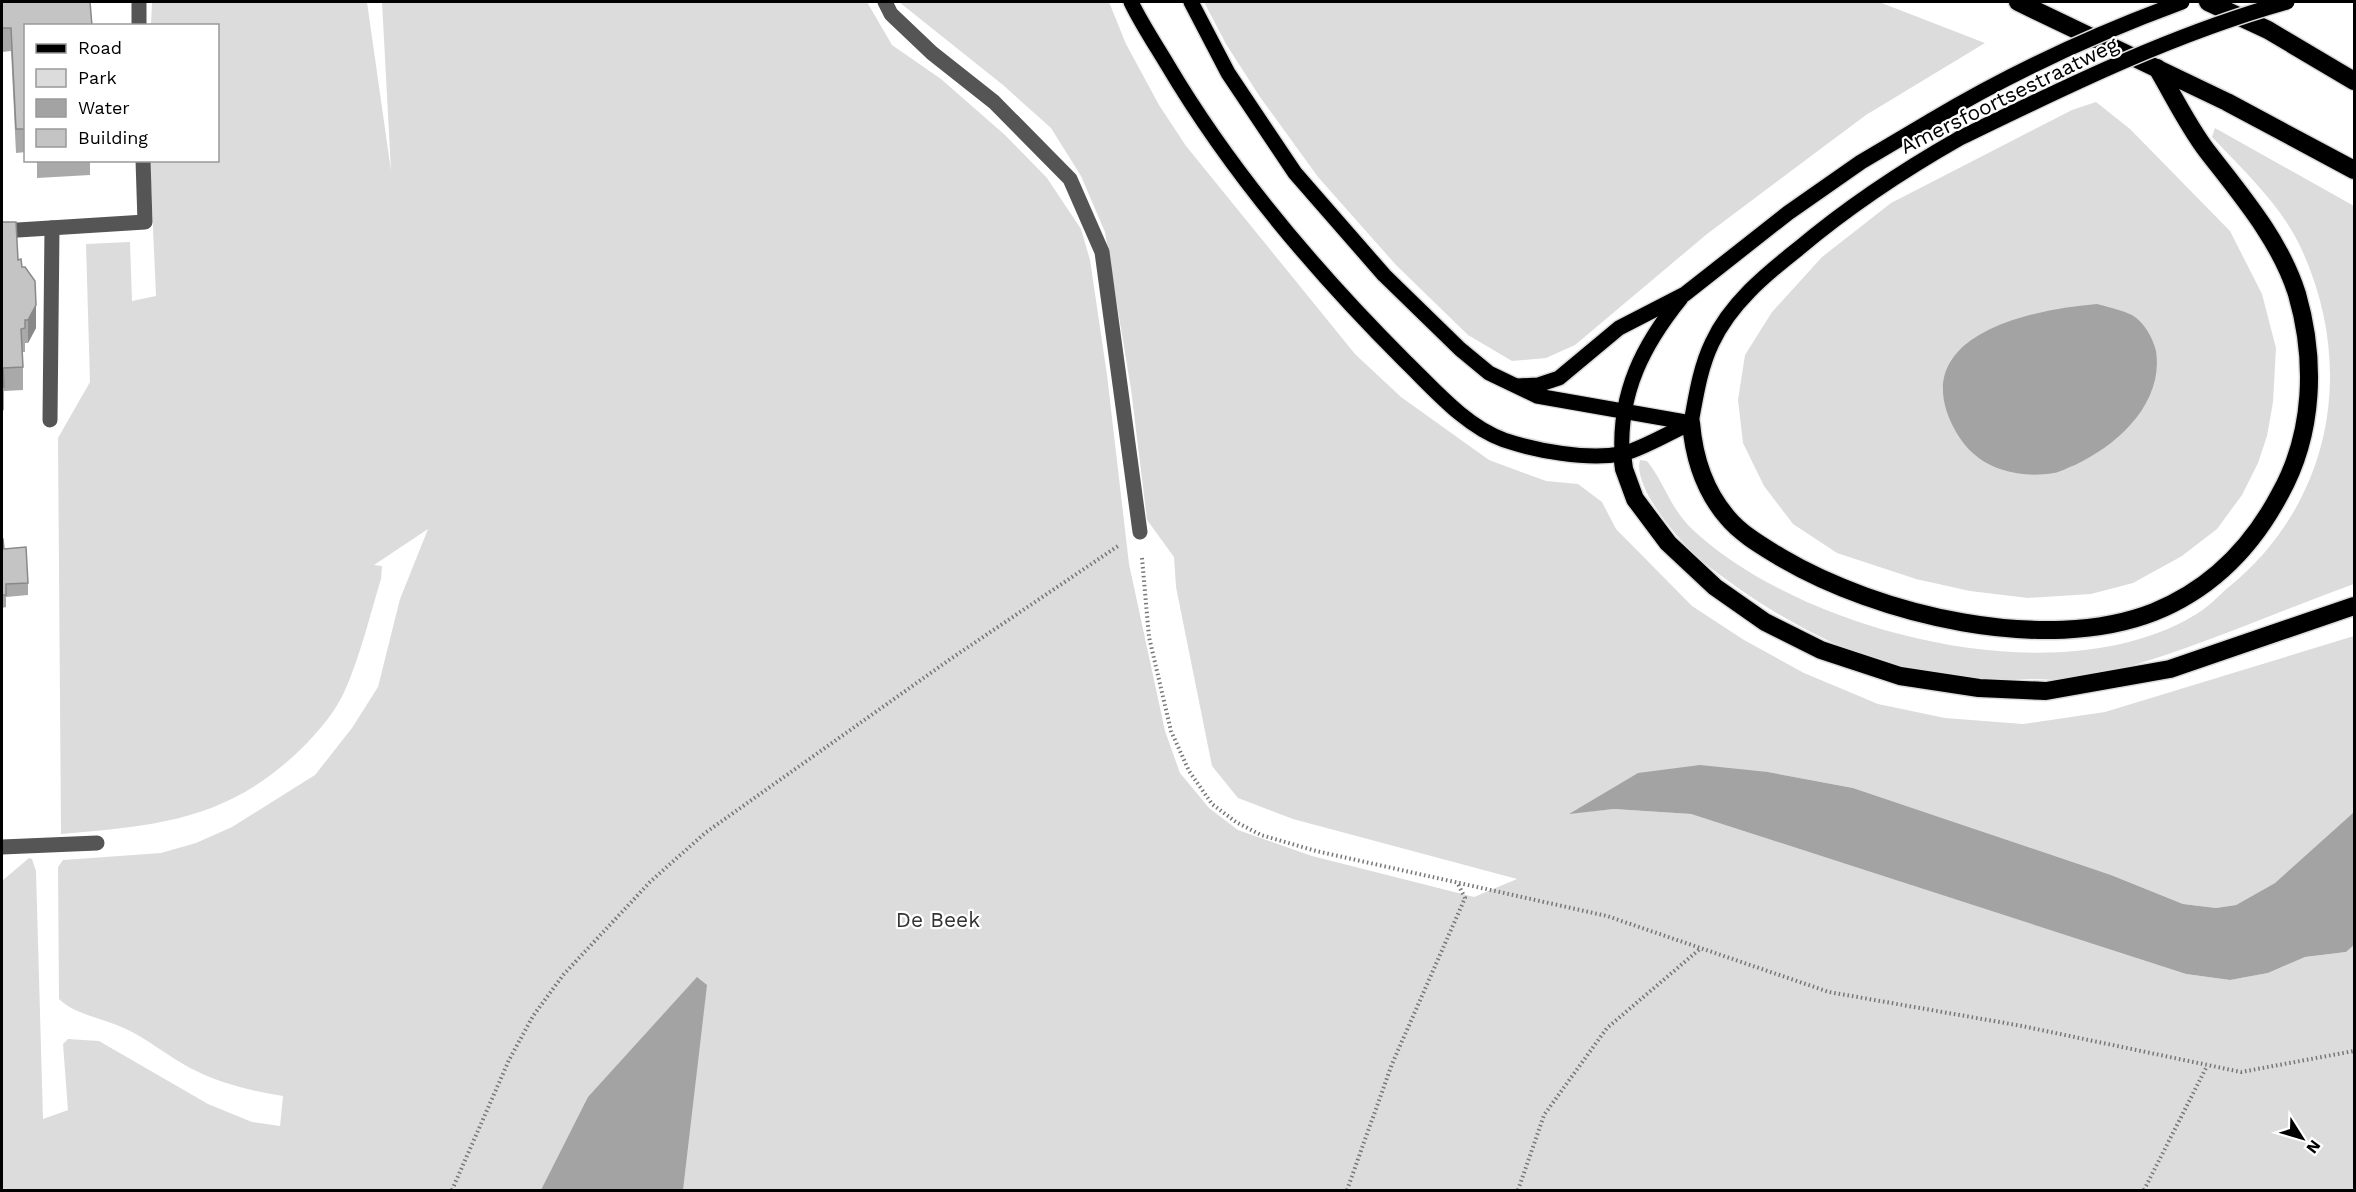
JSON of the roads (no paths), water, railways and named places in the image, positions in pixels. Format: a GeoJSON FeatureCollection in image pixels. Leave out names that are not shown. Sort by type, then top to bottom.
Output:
{"type":"FeatureCollection","features":[{"type":"Feature","properties":{"kind":"highway"},"geometry":{"type":"LineString","coordinates":[[2018,2],[2157,68],[2355,170]]}},
{"type":"Feature","properties":{"kind":"highway"},"geometry":{"type":"LineString","coordinates":[[2208,2],[2268,30],[2355,81]]}},
{"type":"Feature","properties":{"kind":"highway"},"geometry":{"type":"LineString","coordinates":[[1691,423],[1698,466],[1710,492],[1728,518],[1741,530],[1765,548],[1841,589],[1899,608],[1970,623],[2068,628],[2118,623],[2155,611],[2191,593],[2215,576],[2242,551],[2266,521],[2288,481],[2303,439],[2310,394],[2307,339],[2296,292],[2277,249],[2228,175],[2206,150],[2157,68]]}},
{"type":"Feature","properties":{"kind":"highway"},"geometry":{"type":"LineString","coordinates":[[1622,454],[1624,469],[1635,499],[1668,543],[1714,587],[1765,621],[1821,650],[1900,676],[1979,688],[2046,691],[2170,669],[2355,606]]}},
{"type":"Feature","properties":{"kind":"main road"},"geometry":{"type":"LineString","coordinates":[[1131,2],[1215,141],[1275,219],[1357,313],[1449,405],[1502,439],[1539,450],[1577,454],[1622,454],[1691,423]]}},
{"type":"Feature","properties":{"kind":"main road"},"geometry":{"type":"LineString","coordinates":[[1191,2],[1228,73],[1295,173],[1384,275],[1460,349],[1490,373],[1515,387],[1546,398],[1691,423]]}},
{"type":"Feature","properties":{"kind":"main road","name":"Amersfoortsestraatweg"},"geometry":{"type":"LineString","coordinates":[[1515,387],[1538,385],[1559,378],[1619,328],[1685,294],[1788,213],[1861,162],[1932,120],[2039,60],[2108,30],[2182,2]]}},
{"type":"Feature","properties":{"kind":"main road","name":"Amersfoortsestraatweg"},"geometry":{"type":"LineString","coordinates":[[1691,423],[1698,381],[1712,342],[1735,307],[1764,276],[1873,190],[1960,138],[2090,74],[2188,34],[2287,2]]}},
{"type":"Feature","properties":{"kind":"main road","name":"Amersfoortsestraatweg"},"geometry":{"type":"LineString","coordinates":[[1622,454],[1624,411],[1634,376],[1655,330],[1685,294]]}},
{"type":"Feature","properties":{"kind":"street"},"geometry":{"type":"LineString","coordinates":[[139,2],[139,24]]}},
{"type":"Feature","properties":{"kind":"street"},"geometry":{"type":"LineString","coordinates":[[885,2],[891,14],[932,53],[994,102],[1070,178],[1102,252],[1140,532]]}},
{"type":"Feature","properties":{"kind":"street"},"geometry":{"type":"LineString","coordinates":[[2,231],[145,222],[143,162]]}},
{"type":"Feature","properties":{"kind":"street"},"geometry":{"type":"LineString","coordinates":[[50,420],[52,228]]}},
{"type":"Feature","properties":{"kind":"street"},"geometry":{"type":"LineString","coordinates":[[2,847],[97,843]]}},
{"type":"Feature","properties":{"kind":"water"},"geometry":{"type":"Polygon","coordinates":[[[2097,304],[2132,315],[2147,331],[2155,346],[2157,370],[2153,388],[2135,420],[2107,446],[2075,465],[2057,472],[2033,475],[2013,473],[1991,465],[1976,456],[1964,444],[1950,420],[1943,390],[1948,365],[1964,346],[1987,331],[2043,312],[2097,304]]]}},
{"type":"Feature","properties":{"kind":"water"},"geometry":{"type":"Polygon","coordinates":[[[1700,765],[1768,772],[1853,788],[2111,875],[2183,904],[2216,908],[2236,905],[2275,883],[2354,812],[2354,945],[2346,952],[2305,957],[2268,973],[2230,980],[2186,974],[1691,814],[1614,809],[1569,814],[1638,773],[1700,765]]]}},
{"type":"Feature","properties":{"kind":"water"},"geometry":{"type":"Polygon","coordinates":[[[697,977],[707,985],[683,1190],[541,1190],[588,1097],[697,977]]]}},
{"type":"Feature","properties":{"kind":"park label","name":"De Beek"},"geometry":{"type":"Point","coordinates":[938,919]}}]}
